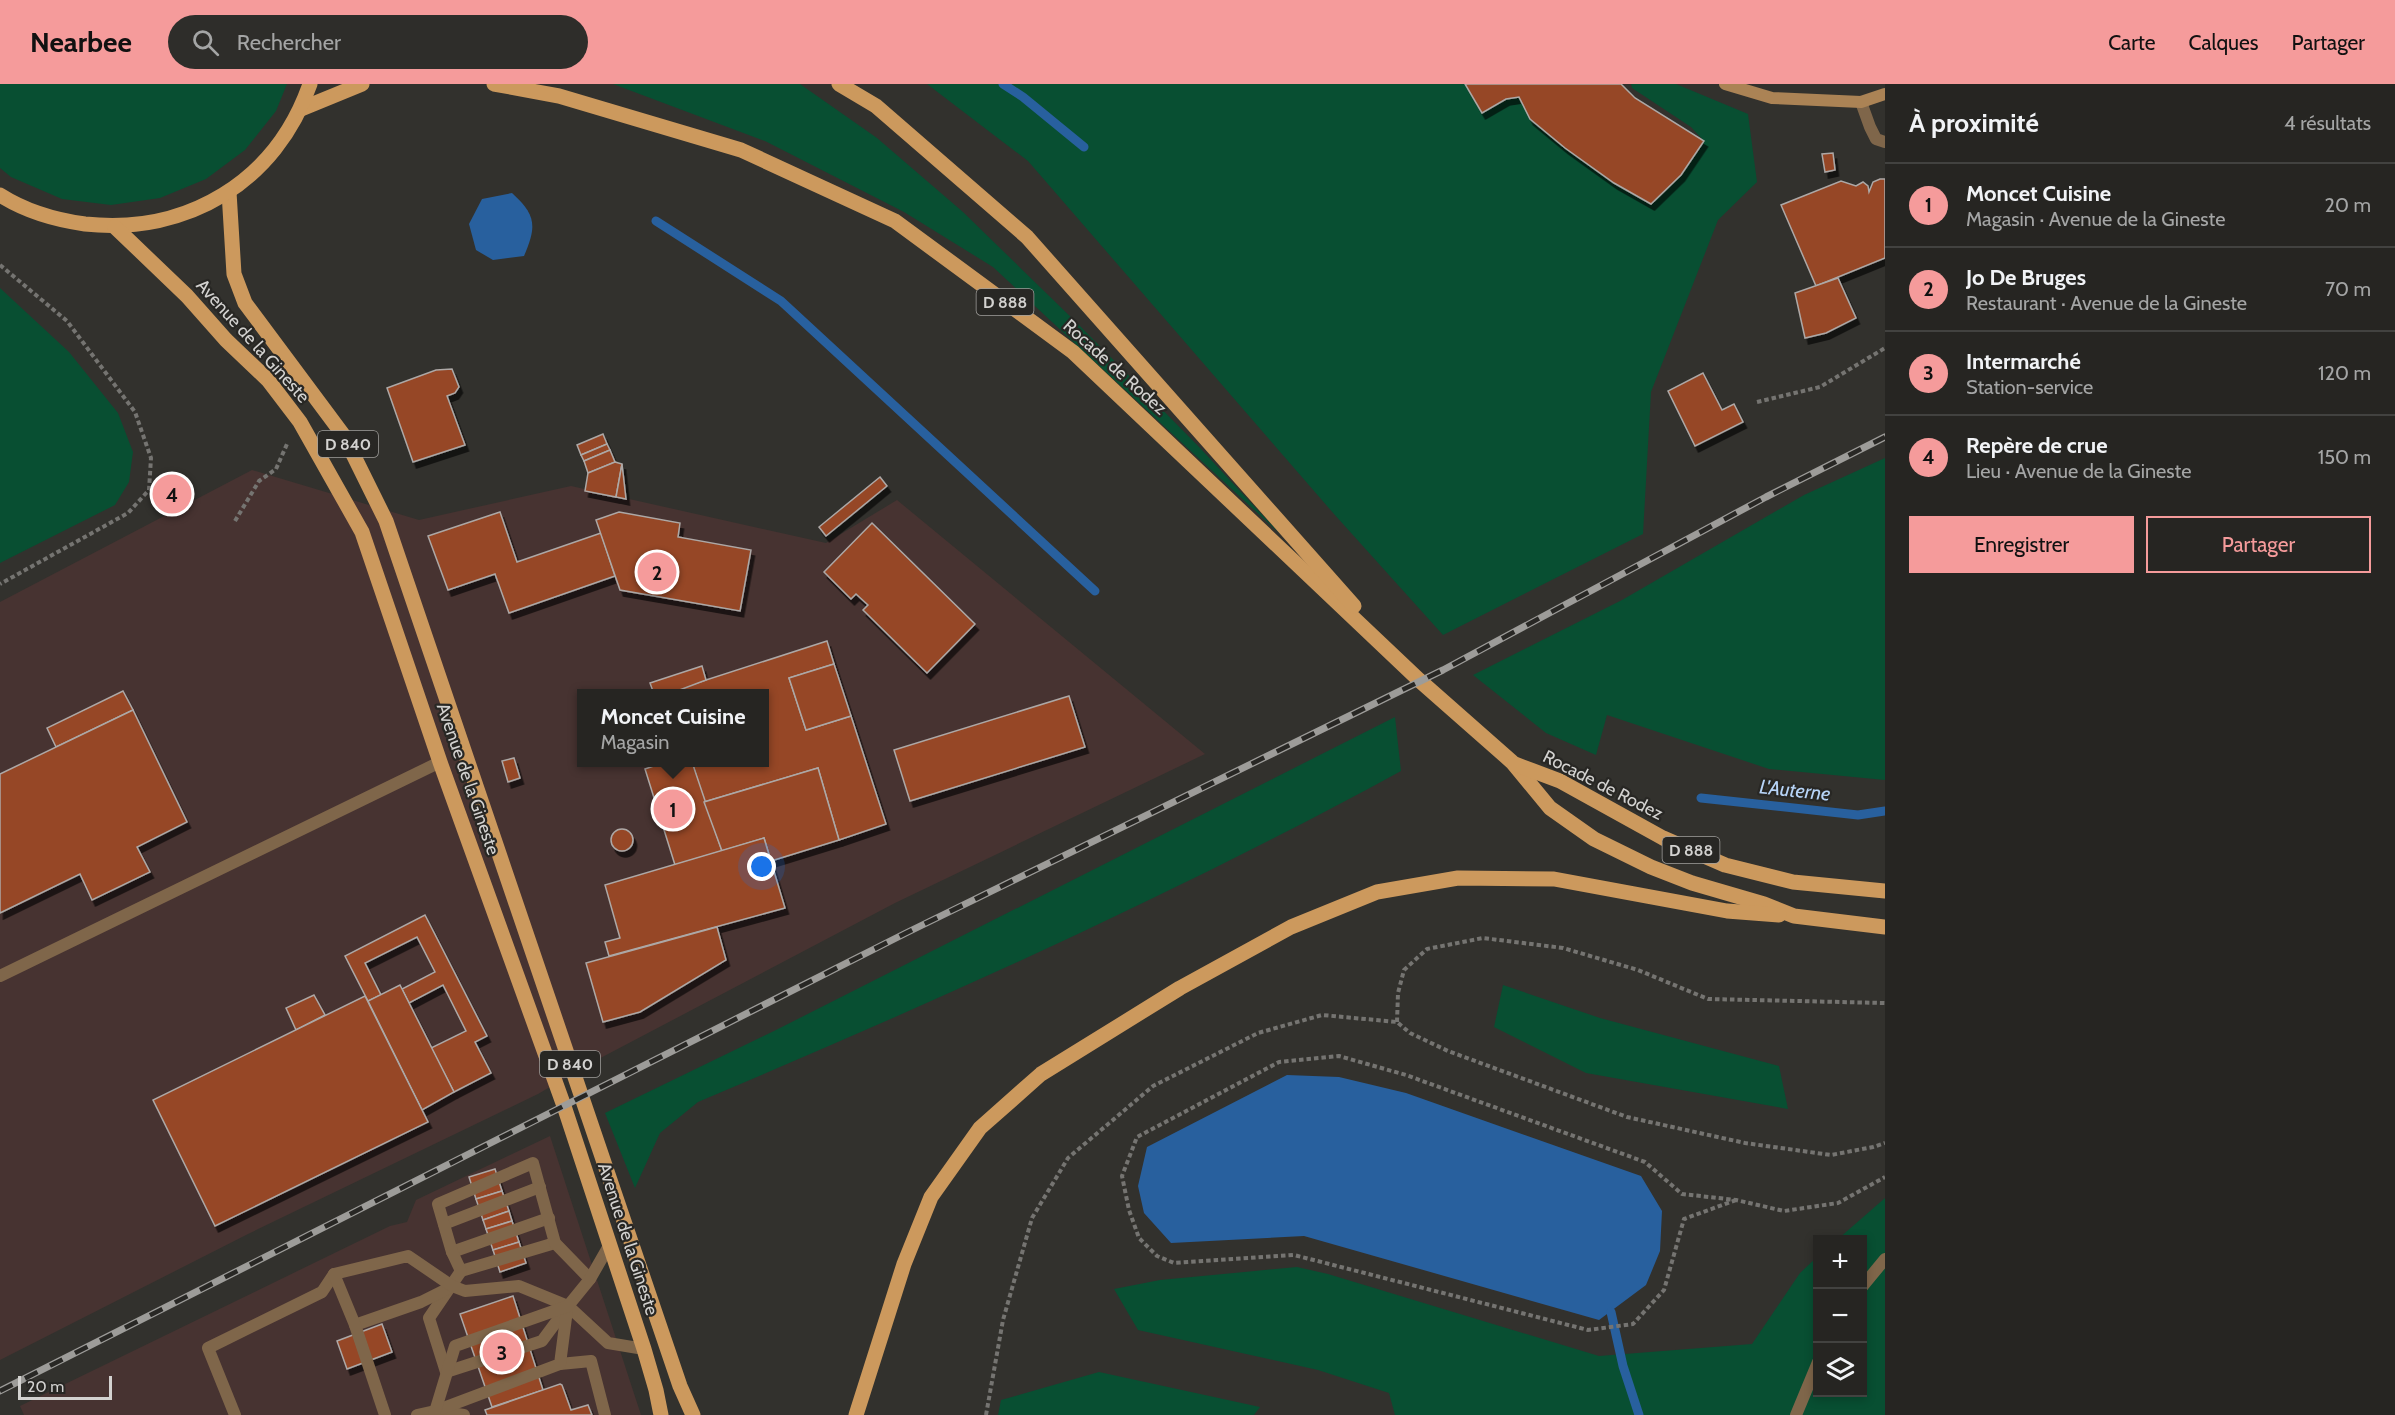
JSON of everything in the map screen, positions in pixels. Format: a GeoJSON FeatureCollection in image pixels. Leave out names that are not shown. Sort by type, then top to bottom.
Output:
{"type":"FeatureCollection","features":[{"type":"Feature","properties":{"kind":"main road"},"geometry":{"type":"LineString","coordinates":[[3,200],[60,221],[115,227],[155,222],[193,211],[229,192],[264,161],[282,140],[301,109],[310,84]]}},
{"type":"Feature","properties":{"kind":"main road"},"geometry":{"type":"LineString","coordinates":[[301,109],[362,84]]}},
{"type":"Feature","properties":{"kind":"main road","name":"Rocade de Rodez"},"geometry":{"type":"LineString","coordinates":[[494,84],[559,96],[741,150],[895,221],[1073,352],[1419,680],[1512,762],[1550,808],[1594,839],[1651,867],[1692,883],[1764,904],[1794,916],[1885,927]]}},
{"type":"Feature","properties":{"kind":"main road","name":"Rocade de Rodez"},"geometry":{"type":"LineString","coordinates":[[839,84],[876,106],[1027,237],[1419,680]]}},
{"type":"Feature","properties":{"kind":"main road"},"geometry":{"type":"LineString","coordinates":[[1725,84],[1772,98],[1861,102],[1885,94]]}},
{"type":"Feature","properties":{"kind":"main road","name":"Avenue de la Gineste"},"geometry":{"type":"LineString","coordinates":[[229,192],[234,274],[245,303],[344,436],[386,521],[672,1364],[693,1415]]}},
{"type":"Feature","properties":{"kind":"main road","name":"Avenue de la Gineste"},"geometry":{"type":"LineString","coordinates":[[115,227],[187,296],[268,380],[300,422],[362,532],[440,762],[560,1095],[644,1349],[661,1415]]}},
{"type":"Feature","properties":{"kind":"main road","name":"Rocade de Rodez"},"geometry":{"type":"LineString","coordinates":[[1512,762],[1560,782],[1663,838],[1725,865],[1793,882],[1885,891]]}},
{"type":"Feature","properties":{"kind":"main road"},"geometry":{"type":"LineString","coordinates":[[856,1415],[904,1264],[931,1197],[980,1128],[1041,1074],[1180,988],[1291,927],[1377,892],[1458,878],[1554,879],[1727,911],[1794,916]]}},
{"type":"Feature","properties":{"kind":"street"},"geometry":{"type":"LineString","coordinates":[[1861,102],[1869,128],[1876,139],[1885,142]]}},
{"type":"Feature","properties":{"kind":"street"},"geometry":{"type":"LineString","coordinates":[[0,976],[440,762]]}},
{"type":"Feature","properties":{"kind":"street"},"geometry":{"type":"LineString","coordinates":[[461,1271],[452,1252],[438,1204],[533,1163],[555,1242],[590,1279]]}},
{"type":"Feature","properties":{"kind":"street"},"geometry":{"type":"LineString","coordinates":[[444,1224],[540,1187]]}},
{"type":"Feature","properties":{"kind":"street"},"geometry":{"type":"LineString","coordinates":[[452,1252],[549,1218]]}},
{"type":"Feature","properties":{"kind":"street"},"geometry":{"type":"LineString","coordinates":[[446,1372],[429,1318],[461,1271],[555,1242]]}},
{"type":"Feature","properties":{"kind":"street"},"geometry":{"type":"LineString","coordinates":[[446,1372],[542,1341],[590,1279],[610,1244]]}},
{"type":"Feature","properties":{"kind":"street"},"geometry":{"type":"LineString","coordinates":[[235,1415],[208,1347],[322,1292],[334,1274],[408,1256],[452,1286],[465,1292],[519,1286],[568,1306],[608,1342],[644,1349]]}},
{"type":"Feature","properties":{"kind":"street"},"geometry":{"type":"LineString","coordinates":[[1867,1282],[1885,1259]]}},
{"type":"Feature","properties":{"kind":"street"},"geometry":{"type":"LineString","coordinates":[[334,1274],[355,1325],[385,1415]]}},
{"type":"Feature","properties":{"kind":"street"},"geometry":{"type":"LineString","coordinates":[[355,1325],[421,1302],[452,1286]]}},
{"type":"Feature","properties":{"kind":"street"},"geometry":{"type":"LineString","coordinates":[[560,1364],[568,1306]]}},
{"type":"Feature","properties":{"kind":"street"},"geometry":{"type":"LineString","coordinates":[[435,1413],[455,1346],[568,1306]]}},
{"type":"Feature","properties":{"kind":"street"},"geometry":{"type":"LineString","coordinates":[[435,1413],[560,1364],[591,1360],[605,1415]]}},
{"type":"Feature","properties":{"kind":"street"},"geometry":{"type":"LineString","coordinates":[[1796,1415],[1813,1374]]}},
{"type":"Feature","properties":{"kind":"street"},"geometry":{"type":"LineString","coordinates":[[417,1415],[435,1413],[464,1415]]}},
{"type":"Feature","properties":{"kind":"path"},"geometry":{"type":"LineString","coordinates":[[0,265],[67,321],[135,412],[151,458],[149,490],[128,513],[0,584]]}},
{"type":"Feature","properties":{"kind":"path"},"geometry":{"type":"LineString","coordinates":[[1757,402],[1820,387],[1885,348]]}},
{"type":"Feature","properties":{"kind":"path"},"geometry":{"type":"LineString","coordinates":[[235,522],[259,481],[276,469],[288,441]]}},
{"type":"Feature","properties":{"kind":"path"},"geometry":{"type":"LineString","coordinates":[[1397,1022],[1398,993],[1404,970],[1427,949],[1483,938],[1563,948],[1638,970],[1708,999],[1885,1002]]}},
{"type":"Feature","properties":{"kind":"path"},"geometry":{"type":"LineString","coordinates":[[986,1415],[1003,1320],[1032,1218],[1068,1158],[1153,1086],[1258,1033],[1322,1015],[1397,1022],[1410,1033],[1448,1051],[1627,1116],[1745,1143],[1831,1155],[1885,1143]]}},
{"type":"Feature","properties":{"kind":"path"},"geometry":{"type":"LineString","coordinates":[[1736,1200],[1684,1219],[1664,1290],[1632,1324],[1588,1330],[1294,1255],[1174,1263],[1157,1256],[1139,1238],[1129,1210],[1122,1176],[1137,1137],[1279,1062],[1339,1056],[1406,1075],[1645,1162],[1682,1194],[1736,1200],[1784,1210],[1838,1203],[1885,1177]]}},
{"type":"Feature","properties":{"kind":"shaded area"},"geometry":{"type":"Polygon","coordinates":[[[252,470],[419,520],[571,486],[826,543],[897,500],[1205,754],[895,903],[591,1063],[538,1094],[248,1234],[0,1360],[0,602],[252,470]]]}},
{"type":"Feature","properties":{"kind":"shaded area"},"geometry":{"type":"Polygon","coordinates":[[[550,1136],[641,1415],[24,1415],[20,1406],[390,1226],[407,1222],[416,1200],[550,1136]]]}},
{"type":"Feature","properties":{"kind":"green space"},"geometry":{"type":"Polygon","coordinates":[[[0,84],[287,84],[276,111],[245,150],[206,179],[160,198],[111,205],[62,199],[11,177],[0,168],[0,84]]]}},
{"type":"Feature","properties":{"kind":"green space"},"geometry":{"type":"Polygon","coordinates":[[[613,84],[800,84],[877,138],[963,212],[1079,325],[1201,449],[1280,534],[993,267],[904,212],[765,141],[613,84]]]}},
{"type":"Feature","properties":{"kind":"green space"},"geometry":{"type":"Polygon","coordinates":[[[927,84],[1465,84],[1482,112],[1506,99],[1519,97],[1530,119],[1565,148],[1614,183],[1650,204],[1681,175],[1704,141],[1691,127],[1632,88],[1631,84],[1676,84],[1748,114],[1757,182],[1718,220],[1651,392],[1643,534],[1443,635],[1334,514],[1028,161],[927,84]]]}},
{"type":"Feature","properties":{"kind":"green space"},"geometry":{"type":"Polygon","coordinates":[[[0,288],[69,352],[118,413],[133,452],[129,482],[115,505],[0,563],[0,288]]]}},
{"type":"Feature","properties":{"kind":"green space"},"geometry":{"type":"Polygon","coordinates":[[[1885,458],[1885,780],[1769,769],[1607,715],[1596,755],[1546,733],[1473,675],[1622,600],[1804,495],[1885,458]]]}},
{"type":"Feature","properties":{"kind":"green space"},"geometry":{"type":"Polygon","coordinates":[[[1395,717],[1401,771],[1142,904],[966,986],[698,1102],[660,1133],[635,1188],[605,1113],[774,1031],[1395,717]]]}},
{"type":"Feature","properties":{"kind":"green space"},"geometry":{"type":"Polygon","coordinates":[[[1503,985],[1600,1018],[1779,1066],[1788,1109],[1586,1073],[1494,1027],[1503,985]]]}},
{"type":"Feature","properties":{"kind":"green space"},"geometry":{"type":"Polygon","coordinates":[[[1885,1198],[1885,1415],[1395,1415],[1389,1393],[1318,1370],[1138,1330],[1114,1289],[1160,1280],[1297,1267],[1328,1274],[1599,1356],[1752,1344],[1800,1273],[1813,1261],[1813,1397],[1867,1397],[1867,1235],[1843,1235],[1885,1198]]]}},
{"type":"Feature","properties":{"kind":"green space"},"geometry":{"type":"Polygon","coordinates":[[[1099,1372],[1260,1407],[1254,1415],[998,1415],[1001,1400],[1099,1372]]]}},
{"type":"Feature","properties":{"kind":"water"},"geometry":{"type":"Polygon","coordinates":[[[512,193],[530,215],[531,237],[524,256],[493,260],[476,250],[469,224],[482,199],[512,193]]]}},
{"type":"Feature","properties":{"kind":"water"},"geometry":{"type":"Polygon","coordinates":[[[1287,1075],[1339,1077],[1406,1093],[1641,1176],[1662,1211],[1660,1251],[1646,1285],[1599,1320],[1304,1236],[1171,1243],[1144,1213],[1138,1186],[1147,1147],[1287,1075]]]}},
{"type":"Feature","properties":{"kind":"building"},"geometry":{"type":"Polygon","coordinates":[[[1465,84],[1621,84],[1635,98],[1704,141],[1681,175],[1651,204],[1614,183],[1565,148],[1530,119],[1519,97],[1506,99],[1482,113],[1465,84]]]}},
{"type":"Feature","properties":{"kind":"building"},"geometry":{"type":"Polygon","coordinates":[[[1833,153],[1835,170],[1825,172],[1822,154],[1833,153]]]}},
{"type":"Feature","properties":{"kind":"building"},"geometry":{"type":"Polygon","coordinates":[[[1885,179],[1885,258],[1816,286],[1781,205],[1841,181],[1856,186],[1863,182],[1868,186],[1869,192],[1873,182],[1885,179]]]}},
{"type":"Feature","properties":{"kind":"building"},"geometry":{"type":"Polygon","coordinates":[[[1838,278],[1856,318],[1826,333],[1805,338],[1795,293],[1838,278]]]}},
{"type":"Feature","properties":{"kind":"building"},"geometry":{"type":"Polygon","coordinates":[[[452,369],[459,387],[455,393],[447,396],[465,445],[413,462],[387,388],[436,370],[452,369]]]}},
{"type":"Feature","properties":{"kind":"building"},"geometry":{"type":"Polygon","coordinates":[[[1703,373],[1722,410],[1734,404],[1743,422],[1695,446],[1668,391],[1703,373]]]}},
{"type":"Feature","properties":{"kind":"building"},"geometry":{"type":"Polygon","coordinates":[[[603,434],[607,444],[581,455],[577,445],[603,434]]]}},
{"type":"Feature","properties":{"kind":"building"},"geometry":{"type":"Polygon","coordinates":[[[607,444],[610,450],[584,461],[581,455],[607,444]]]}},
{"type":"Feature","properties":{"kind":"building"},"geometry":{"type":"Polygon","coordinates":[[[610,450],[615,462],[588,473],[584,461],[610,450]]]}},
{"type":"Feature","properties":{"kind":"building"},"geometry":{"type":"Polygon","coordinates":[[[615,462],[622,464],[616,497],[585,491],[588,473],[615,462]]]}},
{"type":"Feature","properties":{"kind":"building"},"geometry":{"type":"Polygon","coordinates":[[[622,464],[626,499],[616,497],[622,464]]]}},
{"type":"Feature","properties":{"kind":"building"},"geometry":{"type":"Polygon","coordinates":[[[880,477],[887,486],[826,536],[819,527],[880,477]]]}},
{"type":"Feature","properties":{"kind":"building"},"geometry":{"type":"Polygon","coordinates":[[[500,512],[517,562],[601,533],[615,576],[509,613],[495,574],[448,590],[428,536],[500,512]]]}},
{"type":"Feature","properties":{"kind":"building"},"geometry":{"type":"Polygon","coordinates":[[[619,512],[680,523],[678,537],[751,550],[740,611],[620,590],[596,520],[619,512]]]}},
{"type":"Feature","properties":{"kind":"building"},"geometry":{"type":"Polygon","coordinates":[[[872,523],[975,624],[927,673],[863,610],[868,605],[856,594],[851,599],[824,572],[872,523]]]}},
{"type":"Feature","properties":{"kind":"building"},"geometry":{"type":"Polygon","coordinates":[[[827,641],[834,664],[789,678],[806,730],[851,716],[886,824],[839,840],[818,768],[704,802],[694,767],[769,767],[769,689],[678,689],[827,641]]]}},
{"type":"Feature","properties":{"kind":"building"},"geometry":{"type":"Polygon","coordinates":[[[834,664],[851,716],[806,730],[789,678],[834,664]]]}},
{"type":"Feature","properties":{"kind":"building"},"geometry":{"type":"Polygon","coordinates":[[[702,666],[706,680],[682,689],[652,689],[650,683],[702,666]]]}},
{"type":"Feature","properties":{"kind":"building"},"geometry":{"type":"Polygon","coordinates":[[[123,691],[133,710],[56,747],[47,728],[123,691]]]}},
{"type":"Feature","properties":{"kind":"building"},"geometry":{"type":"Polygon","coordinates":[[[1069,696],[1085,747],[910,801],[894,750],[1069,696]]]}},
{"type":"Feature","properties":{"kind":"building"},"geometry":{"type":"Polygon","coordinates":[[[133,710],[187,822],[137,847],[150,872],[92,900],[80,874],[0,913],[0,774],[133,710]]]}},
{"type":"Feature","properties":{"kind":"building"},"geometry":{"type":"Polygon","coordinates":[[[514,758],[520,778],[508,782],[502,761],[514,758]]]}},
{"type":"Feature","properties":{"kind":"building"},"geometry":{"type":"Polygon","coordinates":[[[694,767],[722,851],[675,865],[645,769],[694,767]]]}},
{"type":"Feature","properties":{"kind":"building"},"geometry":{"type":"Polygon","coordinates":[[[818,768],[839,840],[771,861],[764,838],[722,851],[704,802],[818,768]]]}},
{"type":"Feature","properties":{"kind":"building"},"geometry":{"type":"Polygon","coordinates":[[[622,829],[630,832],[633,840],[630,848],[622,851],[614,848],[611,840],[614,832],[622,829]]]}},
{"type":"Feature","properties":{"kind":"building"},"geometry":{"type":"Polygon","coordinates":[[[764,838],[785,908],[609,956],[605,942],[620,938],[605,885],[764,838]]]}},
{"type":"Feature","properties":{"kind":"building"},"geometry":{"type":"Polygon","coordinates":[[[425,915],[487,1036],[475,1042],[491,1073],[454,1092],[431,1048],[466,1031],[443,985],[409,1003],[402,989],[435,972],[417,937],[365,963],[381,995],[368,1001],[345,956],[425,915]]]}},
{"type":"Feature","properties":{"kind":"building"},"geometry":{"type":"Polygon","coordinates":[[[717,927],[726,960],[640,1012],[603,1022],[586,963],[717,927]]]}},
{"type":"Feature","properties":{"kind":"building"},"geometry":{"type":"Polygon","coordinates":[[[400,985],[454,1092],[422,1110],[368,1001],[400,985]]]}},
{"type":"Feature","properties":{"kind":"building"},"geometry":{"type":"Polygon","coordinates":[[[314,995],[325,1015],[296,1030],[286,1008],[314,995]]]}},
{"type":"Feature","properties":{"kind":"building"},"geometry":{"type":"Polygon","coordinates":[[[365,996],[428,1122],[215,1226],[153,1100],[365,996]]]}},
{"type":"Feature","properties":{"kind":"building"},"geometry":{"type":"Polygon","coordinates":[[[495,1169],[502,1191],[476,1199],[469,1177],[495,1169]]]}},
{"type":"Feature","properties":{"kind":"building"},"geometry":{"type":"Polygon","coordinates":[[[502,1191],[509,1211],[483,1220],[476,1199],[502,1191]]]}},
{"type":"Feature","properties":{"kind":"building"},"geometry":{"type":"Polygon","coordinates":[[[509,1211],[512,1221],[486,1229],[483,1220],[509,1211]]]}},
{"type":"Feature","properties":{"kind":"building"},"geometry":{"type":"Polygon","coordinates":[[[512,1221],[519,1242],[493,1250],[486,1229],[512,1221]]]}},
{"type":"Feature","properties":{"kind":"building"},"geometry":{"type":"Polygon","coordinates":[[[519,1242],[526,1263],[500,1272],[493,1250],[519,1242]]]}},
{"type":"Feature","properties":{"kind":"building"},"geometry":{"type":"Polygon","coordinates":[[[513,1296],[543,1390],[492,1407],[460,1314],[513,1296]]]}},
{"type":"Feature","properties":{"kind":"building"},"geometry":{"type":"Polygon","coordinates":[[[382,1324],[392,1352],[347,1369],[337,1341],[382,1324]]]}},
{"type":"Feature","properties":{"kind":"building"},"geometry":{"type":"Polygon","coordinates":[[[560,1384],[571,1410],[588,1405],[592,1415],[487,1415],[485,1410],[560,1384]]]}},
{"type":"Feature","properties":{"kind":"waterway","name":"L'Auterne"},"geometry":{"type":"LineString","coordinates":[[1003,84],[1023,97],[1084,147]]}},
{"type":"Feature","properties":{"kind":"waterway"},"geometry":{"type":"LineString","coordinates":[[656,221],[781,301],[1095,591]]}},
{"type":"Feature","properties":{"kind":"waterway","name":"L'Auterne"},"geometry":{"type":"LineString","coordinates":[[1701,798],[1858,815],[1885,811]]}},
{"type":"Feature","properties":{"kind":"waterway"},"geometry":{"type":"LineString","coordinates":[[1611,1312],[1623,1366],[1639,1415]]}},
{"type":"Feature","properties":{"kind":"railway"},"geometry":{"type":"LineString","coordinates":[[0,1391],[906,933],[1443,670],[1766,497],[1885,437]]}},
{"type":"Feature","properties":{"kind":"place","name":"Repère de crue"},"geometry":{"type":"Point","coordinates":[172,494]}},
{"type":"Feature","properties":{"kind":"place","name":"Jo De Bruges"},"geometry":{"type":"Point","coordinates":[657,572]}},
{"type":"Feature","properties":{"kind":"place","name":"Moncet Cuisine"},"geometry":{"type":"Point","coordinates":[673,809]}},
{"type":"Feature","properties":{"kind":"place","name":"Intermarché"},"geometry":{"type":"Point","coordinates":[502,1352]}}]}
